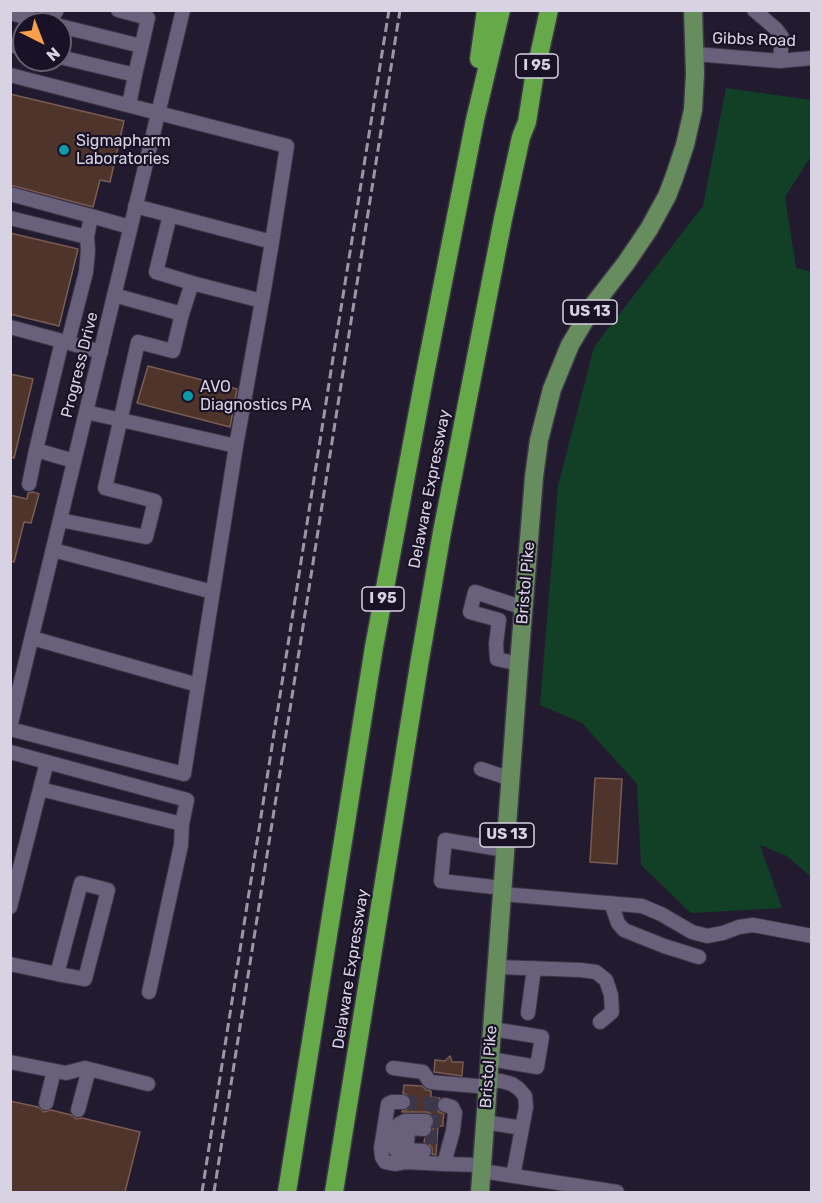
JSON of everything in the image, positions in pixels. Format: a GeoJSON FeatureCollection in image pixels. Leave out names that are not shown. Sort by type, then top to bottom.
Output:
{"type":"FeatureCollection","features":[{"type":"Feature","properties":{"kind":"highway"},"geometry":{"type":"LineString","coordinates":[[475,120],[486,10]]}},
{"type":"Feature","properties":{"kind":"highway","name":"Delaware Expressway"},"geometry":{"type":"LineString","coordinates":[[287,1192],[374,647],[475,120],[501,10]]}},
{"type":"Feature","properties":{"kind":"highway","name":"Delaware Expressway"},"geometry":{"type":"LineString","coordinates":[[334,1192],[442,532],[503,219],[521,137],[527,122],[549,10]]}},
{"type":"Feature","properties":{"kind":"highway"},"geometry":{"type":"LineString","coordinates":[[527,122],[563,10]]}},
{"type":"Feature","properties":{"kind":"main road","name":"Bristol Pike"},"geometry":{"type":"LineString","coordinates":[[480,1192],[519,664],[536,458],[542,423],[563,360],[578,331],[595,303],[649,229],[674,178],[693,110],[695,54],[693,10]]}},
{"type":"Feature","properties":{"kind":"street"},"geometry":{"type":"LineString","coordinates":[[118,10],[149,14],[129,105]]}},
{"type":"Feature","properties":{"kind":"street","name":"Progress Drive"},"geometry":{"type":"LineString","coordinates":[[11,725],[183,10]]}},
{"type":"Feature","properties":{"kind":"street"},"geometry":{"type":"LineString","coordinates":[[754,10],[782,37],[780,61]]}},
{"type":"Feature","properties":{"kind":"street"},"geometry":{"type":"LineString","coordinates":[[72,29],[141,46]]}},
{"type":"Feature","properties":{"kind":"street","name":"Gibbs Road"},"geometry":{"type":"LineString","coordinates":[[695,54],[780,61],[812,58]]}},
{"type":"Feature","properties":{"kind":"street"},"geometry":{"type":"LineString","coordinates":[[72,60],[135,75]]}},
{"type":"Feature","properties":{"kind":"street"},"geometry":{"type":"LineString","coordinates":[[10,75],[287,146],[184,774],[11,725]]}},
{"type":"Feature","properties":{"kind":"street"},"geometry":{"type":"LineString","coordinates":[[10,194],[130,227]]}},
{"type":"Feature","properties":{"kind":"street"},"geometry":{"type":"LineString","coordinates":[[135,206],[272,242]]}},
{"type":"Feature","properties":{"kind":"street"},"geometry":{"type":"LineString","coordinates":[[170,215],[156,272],[262,302]]}},
{"type":"Feature","properties":{"kind":"street"},"geometry":{"type":"LineString","coordinates":[[29,484],[65,342],[86,272],[87,237],[91,216]]}},
{"type":"Feature","properties":{"kind":"street"},"geometry":{"type":"LineString","coordinates":[[10,218],[87,237]]}},
{"type":"Feature","properties":{"kind":"street"},"geometry":{"type":"LineString","coordinates":[[60,520],[146,537],[155,501],[105,488],[138,342],[173,351],[192,282]]}},
{"type":"Feature","properties":{"kind":"street"},"geometry":{"type":"LineString","coordinates":[[114,295],[182,314]]}},
{"type":"Feature","properties":{"kind":"street"},"geometry":{"type":"LineString","coordinates":[[10,327],[100,352]]}},
{"type":"Feature","properties":{"kind":"street"},"geometry":{"type":"LineString","coordinates":[[86,412],[236,446]]}},
{"type":"Feature","properties":{"kind":"street"},"geometry":{"type":"LineString","coordinates":[[36,450],[74,461]]}},
{"type":"Feature","properties":{"kind":"street"},"geometry":{"type":"LineString","coordinates":[[53,550],[213,591]]}},
{"type":"Feature","properties":{"kind":"street"},"geometry":{"type":"LineString","coordinates":[[519,664],[496,659],[499,621],[470,612],[475,592],[524,608]]}},
{"type":"Feature","properties":{"kind":"street"},"geometry":{"type":"LineString","coordinates":[[32,638],[198,685]]}},
{"type":"Feature","properties":{"kind":"street"},"geometry":{"type":"LineString","coordinates":[[10,752],[187,800],[181,845],[149,992]]}},
{"type":"Feature","properties":{"kind":"street"},"geometry":{"type":"LineString","coordinates":[[10,907],[47,762]]}},
{"type":"Feature","properties":{"kind":"street"},"geometry":{"type":"LineString","coordinates":[[481,769],[511,779]]}},
{"type":"Feature","properties":{"kind":"street"},"geometry":{"type":"LineString","coordinates":[[40,789],[183,824]]}},
{"type":"Feature","properties":{"kind":"street"},"geometry":{"type":"LineString","coordinates":[[505,850],[446,840],[441,881],[583,901],[633,904],[651,909],[699,934],[715,935],[739,927],[753,926],[812,936]]}},
{"type":"Feature","properties":{"kind":"street"},"geometry":{"type":"LineString","coordinates":[[10,964],[57,974],[85,979],[108,890],[81,883],[57,974]]}},
{"type":"Feature","properties":{"kind":"street"},"geometry":{"type":"LineString","coordinates":[[611,903],[618,923],[624,930],[699,957]]}},
{"type":"Feature","properties":{"kind":"street"},"geometry":{"type":"LineString","coordinates":[[496,967],[596,972],[606,980],[611,995],[612,1012],[600,1022]]}},
{"type":"Feature","properties":{"kind":"street"},"geometry":{"type":"LineString","coordinates":[[528,1013],[534,968]]}},
{"type":"Feature","properties":{"kind":"street"},"geometry":{"type":"LineString","coordinates":[[490,1059],[537,1067],[542,1036],[492,1029]]}},
{"type":"Feature","properties":{"kind":"street"},"geometry":{"type":"LineString","coordinates":[[10,1062],[66,1073],[85,1068],[148,1084]]}},
{"type":"Feature","properties":{"kind":"street"},"geometry":{"type":"LineString","coordinates":[[393,1068],[423,1072],[430,1082],[488,1084],[501,1081],[519,1089],[525,1096],[526,1107],[513,1176]]}},
{"type":"Feature","properties":{"kind":"street"},"geometry":{"type":"LineString","coordinates":[[78,1110],[89,1069]]}},
{"type":"Feature","properties":{"kind":"street"},"geometry":{"type":"LineString","coordinates":[[46,1103],[54,1071]]}},
{"type":"Feature","properties":{"kind":"street"},"geometry":{"type":"LineString","coordinates":[[403,1102],[390,1102],[387,1107],[381,1148],[385,1162],[396,1164],[407,1149],[408,1128],[438,1139],[482,1168],[513,1176],[617,1192]]}},
{"type":"Feature","properties":{"kind":"street"},"geometry":{"type":"LineString","coordinates":[[407,1149],[438,1139],[454,1109],[445,1105]]}},
{"type":"Feature","properties":{"kind":"street"},"geometry":{"type":"LineString","coordinates":[[485,1122],[522,1128]]}},
{"type":"Feature","properties":{"kind":"street"},"geometry":{"type":"LineString","coordinates":[[407,1149],[438,1139]]}},
{"type":"Feature","properties":{"kind":"green space"},"geometry":{"type":"Polygon","coordinates":[[[726,88],[811,100],[812,150],[809,159],[785,197],[796,268],[812,272],[812,875],[810,876],[787,856],[760,845],[782,908],[691,913],[641,865],[637,784],[582,723],[540,705],[558,486],[594,347],[703,206],[726,88]]]}},
{"type":"Feature","properties":{"kind":"building","name":"Sigmapharm Laboratories"},"geometry":{"type":"Polygon","coordinates":[[[10,94],[124,121],[110,182],[100,180],[93,207],[10,185],[10,94]]]}},
{"type":"Feature","properties":{"kind":"building"},"geometry":{"type":"Polygon","coordinates":[[[10,233],[78,249],[59,326],[10,314],[10,233]]]}},
{"type":"Feature","properties":{"kind":"building","name":"AVO Diagnostics PA"},"geometry":{"type":"Polygon","coordinates":[[[148,366],[237,389],[230,427],[137,403],[148,366]]]}},
{"type":"Feature","properties":{"kind":"building"},"geometry":{"type":"Polygon","coordinates":[[[10,374],[33,379],[14,458],[10,457],[10,374]]]}},
{"type":"Feature","properties":{"kind":"building"},"geometry":{"type":"Polygon","coordinates":[[[28,493],[39,494],[31,523],[24,522],[14,562],[10,561],[10,495],[27,499],[28,493]]]}},
{"type":"Feature","properties":{"kind":"building"},"geometry":{"type":"Polygon","coordinates":[[[595,778],[622,779],[617,864],[590,862],[595,778]]]}},
{"type":"Feature","properties":{"kind":"building"},"geometry":{"type":"Polygon","coordinates":[[[450,1056],[452,1062],[463,1062],[462,1076],[434,1072],[435,1060],[445,1061],[450,1056]]]}},
{"type":"Feature","properties":{"kind":"building"},"geometry":{"type":"Polygon","coordinates":[[[404,1085],[422,1086],[431,1091],[431,1097],[440,1098],[436,1107],[444,1114],[443,1126],[438,1126],[436,1155],[432,1154],[429,1144],[424,1142],[425,1138],[432,1133],[434,1117],[427,1112],[402,1112],[412,1103],[410,1097],[403,1093],[404,1085]]]}},
{"type":"Feature","properties":{"kind":"building"},"geometry":{"type":"Polygon","coordinates":[[[10,1101],[38,1107],[44,1112],[51,1110],[71,1115],[76,1119],[82,1118],[140,1132],[125,1192],[10,1192],[10,1101]]]}},
{"type":"Feature","properties":{"kind":"tunnel"},"geometry":{"type":"LineString","coordinates":[[403,1102],[445,1105]]}},
{"type":"Feature","properties":{"kind":"tunnel"},"geometry":{"type":"LineString","coordinates":[[426,1121],[443,1121]]}},
{"type":"Feature","properties":{"kind":"tunnel"},"geometry":{"type":"LineString","coordinates":[[425,1137],[437,1137]]}},
{"type":"Feature","properties":{"kind":"railway"},"geometry":{"type":"LineString","coordinates":[[202,1192],[389,10]]}},
{"type":"Feature","properties":{"kind":"railway"},"geometry":{"type":"LineString","coordinates":[[214,1192],[400,10]]}},
{"type":"Feature","properties":{"kind":"place","name":"Sigmapharm Laboratories"},"geometry":{"type":"Point","coordinates":[64,150]}},
{"type":"Feature","properties":{"kind":"place","name":"AVO Diagnostics PA"},"geometry":{"type":"Point","coordinates":[188,396]}}]}
